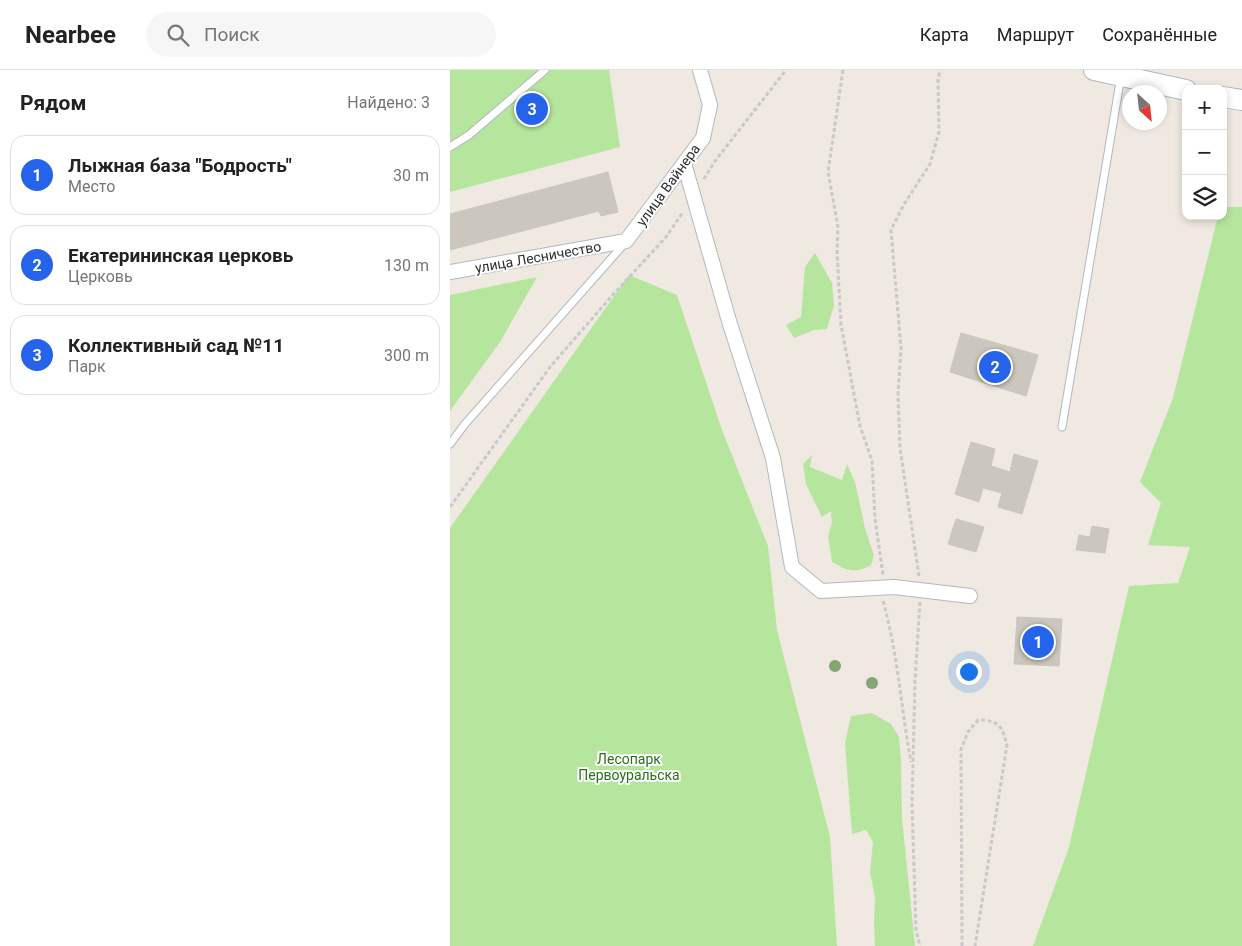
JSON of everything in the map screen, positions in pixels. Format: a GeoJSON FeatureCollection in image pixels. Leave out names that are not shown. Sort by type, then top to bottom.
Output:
{"type":"FeatureCollection","features":[{"type":"Feature","properties":{"kind":"street","name":"улица Вайнера"},"geometry":{"type":"LineString","coordinates":[[626,241],[703,138],[710,106],[700,70]]}},
{"type":"Feature","properties":{"kind":"street"},"geometry":{"type":"LineString","coordinates":[[1094,70],[1182,89]]}},
{"type":"Feature","properties":{"kind":"street"},"geometry":{"type":"LineString","coordinates":[[1227,98],[1242,100]]}},
{"type":"Feature","properties":{"kind":"street"},"geometry":{"type":"LineString","coordinates":[[684,164],[729,322],[773,458],[792,567],[821,591],[883,588],[970,596]]}},
{"type":"Feature","properties":{"kind":"street","name":"улица Лесничество"},"geometry":{"type":"LineString","coordinates":[[450,272],[626,241]]}},
{"type":"Feature","properties":{"kind":"lane"},"geometry":{"type":"LineString","coordinates":[[450,148],[469,135],[545,70]]}},
{"type":"Feature","properties":{"kind":"lane"},"geometry":{"type":"LineString","coordinates":[[1062,427],[1121,76]]}},
{"type":"Feature","properties":{"kind":"lane"},"geometry":{"type":"LineString","coordinates":[[450,444],[465,424],[626,241]]}},
{"type":"Feature","properties":{"kind":"path"},"geometry":{"type":"LineString","coordinates":[[450,507],[550,368],[666,237],[715,161],[786,70]]}},
{"type":"Feature","properties":{"kind":"path"},"geometry":{"type":"LineString","coordinates":[[843,70],[828,172],[838,227],[837,261],[841,324],[860,426],[872,461],[875,518],[880,546],[883,600],[896,656],[902,696],[904,728],[912,770]]}},
{"type":"Feature","properties":{"kind":"path"},"geometry":{"type":"LineString","coordinates":[[920,946],[916,930],[912,770],[920,590],[900,448],[898,395],[901,348],[891,230],[930,164],[939,132],[938,80],[940,70]]}},
{"type":"Feature","properties":{"kind":"path"},"geometry":{"type":"LineString","coordinates":[[962,946],[961,749],[968,732],[978,720],[991,720],[1003,729],[1007,745],[975,946]]}},
{"type":"Feature","properties":{"kind":"green space"},"geometry":{"type":"Polygon","coordinates":[[[450,70],[609,70],[620,147],[450,192],[450,70]]]}},
{"type":"Feature","properties":{"kind":"green space"},"geometry":{"type":"Polygon","coordinates":[[[1227,207],[1242,207],[1242,946],[1033,946],[1069,847],[1129,586],[1178,583],[1190,547],[1148,545],[1161,503],[1140,482],[1173,398],[1217,220],[1227,220],[1227,207]]]}},
{"type":"Feature","properties":{"kind":"green space"},"geometry":{"type":"Polygon","coordinates":[[[815,253],[832,283],[834,305],[827,329],[814,330],[794,338],[786,325],[801,317],[805,267],[815,253]]]}},
{"type":"Feature","properties":{"kind":"green space","name":"Лесопарк Первоуральска"},"geometry":{"type":"Polygon","coordinates":[[[629,275],[677,295],[722,430],[768,546],[777,630],[830,837],[837,946],[450,946],[450,528],[629,275]]]}},
{"type":"Feature","properties":{"kind":"green space"},"geometry":{"type":"Polygon","coordinates":[[[537,277],[500,342],[450,411],[450,295],[537,277]]]}},
{"type":"Feature","properties":{"kind":"green space"},"geometry":{"type":"Polygon","coordinates":[[[812,455],[810,467],[842,480],[847,464],[855,482],[865,528],[874,555],[871,565],[860,570],[851,570],[842,568],[832,562],[828,536],[832,523],[831,511],[822,517],[806,484],[803,464],[812,455]]]}},
{"type":"Feature","properties":{"kind":"green space"},"geometry":{"type":"Polygon","coordinates":[[[872,713],[891,724],[899,737],[902,818],[915,946],[875,946],[875,898],[870,872],[873,842],[866,830],[852,834],[845,743],[851,716],[872,713]]]}},
{"type":"Feature","properties":{"kind":"building"},"geometry":{"type":"Polygon","coordinates":[[[608,172],[618,212],[601,216],[599,211],[450,250],[450,214],[608,172]]]}},
{"type":"Feature","properties":{"kind":"building"},"geometry":{"type":"Polygon","coordinates":[[[961,333],[1038,355],[1026,396],[950,372],[961,333]]]}},
{"type":"Feature","properties":{"kind":"building"},"geometry":{"type":"Polygon","coordinates":[[[971,442],[995,449],[991,466],[1010,472],[1014,454],[1038,461],[1022,514],[998,507],[1002,493],[983,488],[979,502],[955,494],[971,442]]]}},
{"type":"Feature","properties":{"kind":"building"},"geometry":{"type":"Polygon","coordinates":[[[956,519],[984,527],[976,552],[948,544],[956,519]]]}},
{"type":"Feature","properties":{"kind":"building"},"geometry":{"type":"Polygon","coordinates":[[[1092,526],[1109,529],[1105,553],[1076,550],[1079,535],[1090,537],[1092,526]]]}},
{"type":"Feature","properties":{"kind":"building"},"geometry":{"type":"Polygon","coordinates":[[[1017,617],[1062,619],[1059,666],[1014,664],[1017,617]]]}},
{"type":"Feature","properties":{"kind":"place","name":"Коллективный сад №11"},"geometry":{"type":"Point","coordinates":[532,109]}},
{"type":"Feature","properties":{"kind":"place","name":"Екатерининская церковь"},"geometry":{"type":"Point","coordinates":[995,367]}},
{"type":"Feature","properties":{"kind":"place","name":"Лыжная база \"Бодрость\""},"geometry":{"type":"Point","coordinates":[1038,642]}}]}
